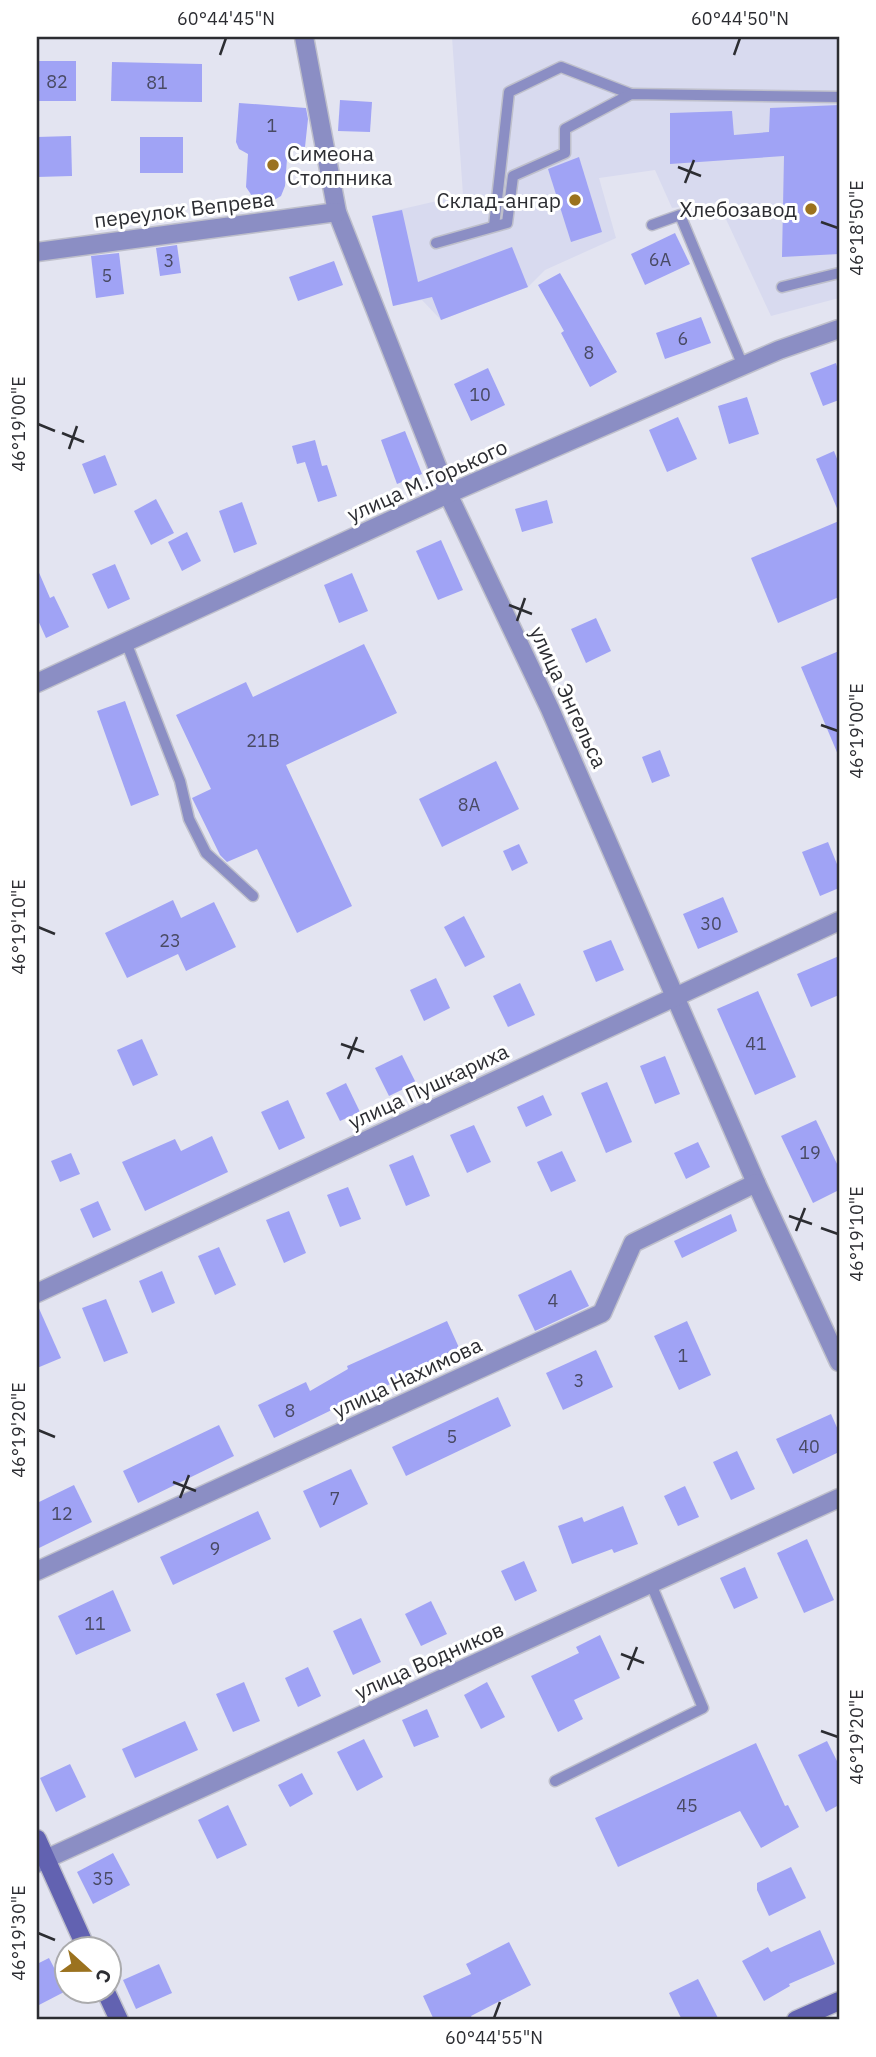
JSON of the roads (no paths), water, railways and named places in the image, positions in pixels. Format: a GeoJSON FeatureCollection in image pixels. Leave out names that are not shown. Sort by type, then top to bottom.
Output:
{"type":"FeatureCollection","features":[{"type":"Feature","properties":{"kind":"street","name":"улица Энгельса"},"geometry":{"type":"LineString","coordinates":[[304,37],[337,212],[448,494],[550,709],[756,1184],[839,1362]]}},
{"type":"Feature","properties":{"kind":"street","name":"переулок Вепрева"},"geometry":{"type":"LineString","coordinates":[[37,252],[337,212]]}},
{"type":"Feature","properties":{"kind":"street","name":"улица М.Горького"},"geometry":{"type":"LineString","coordinates":[[37,683],[448,494],[779,350],[839,329]]}},
{"type":"Feature","properties":{"kind":"street","name":"улица Пушкариха"},"geometry":{"type":"LineString","coordinates":[[37,1293],[839,921]]}},
{"type":"Feature","properties":{"kind":"street","name":"улица Нахимова"},"geometry":{"type":"LineString","coordinates":[[37,1571],[602,1313],[632,1243],[756,1184]]}},
{"type":"Feature","properties":{"kind":"street","name":"улица Водников"},"geometry":{"type":"LineString","coordinates":[[41,1862],[839,1498]]}},
{"type":"Feature","properties":{"kind":"street"},"geometry":{"type":"LineString","coordinates":[[37,1839],[41,1862],[79,1934]]}},
{"type":"Feature","properties":{"kind":"street"},"geometry":{"type":"LineString","coordinates":[[796,2020],[839,2001]]}},
{"type":"Feature","properties":{"kind":"street"},"geometry":{"type":"LineString","coordinates":[[112,2004],[119,2020]]}},
{"type":"Feature","properties":{"kind":"lane"},"geometry":{"type":"LineString","coordinates":[[494,226],[509,92],[561,67],[631,94],[839,97]]}},
{"type":"Feature","properties":{"kind":"lane"},"geometry":{"type":"LineString","coordinates":[[436,243],[507,222],[513,176],[565,153],[565,129],[631,94]]}},
{"type":"Feature","properties":{"kind":"lane"},"geometry":{"type":"LineString","coordinates":[[652,225],[680,215],[743,366]]}},
{"type":"Feature","properties":{"kind":"lane"},"geometry":{"type":"LineString","coordinates":[[782,287],[839,273]]}},
{"type":"Feature","properties":{"kind":"lane"},"geometry":{"type":"LineString","coordinates":[[126,642],[180,781],[188,819],[206,853],[253,897]]}},
{"type":"Feature","properties":{"kind":"lane"},"geometry":{"type":"LineString","coordinates":[[555,1781],[703,1708],[651,1584]]}},
{"type":"Feature","properties":{"kind":"place","name":"Симеона Столпника"},"geometry":{"type":"Point","coordinates":[273,165]}},
{"type":"Feature","properties":{"kind":"place","name":"Склад-ангар"},"geometry":{"type":"Point","coordinates":[575,200]}},
{"type":"Feature","properties":{"kind":"place","name":"Хлебозавод"},"geometry":{"type":"Point","coordinates":[811,209]}}]}
